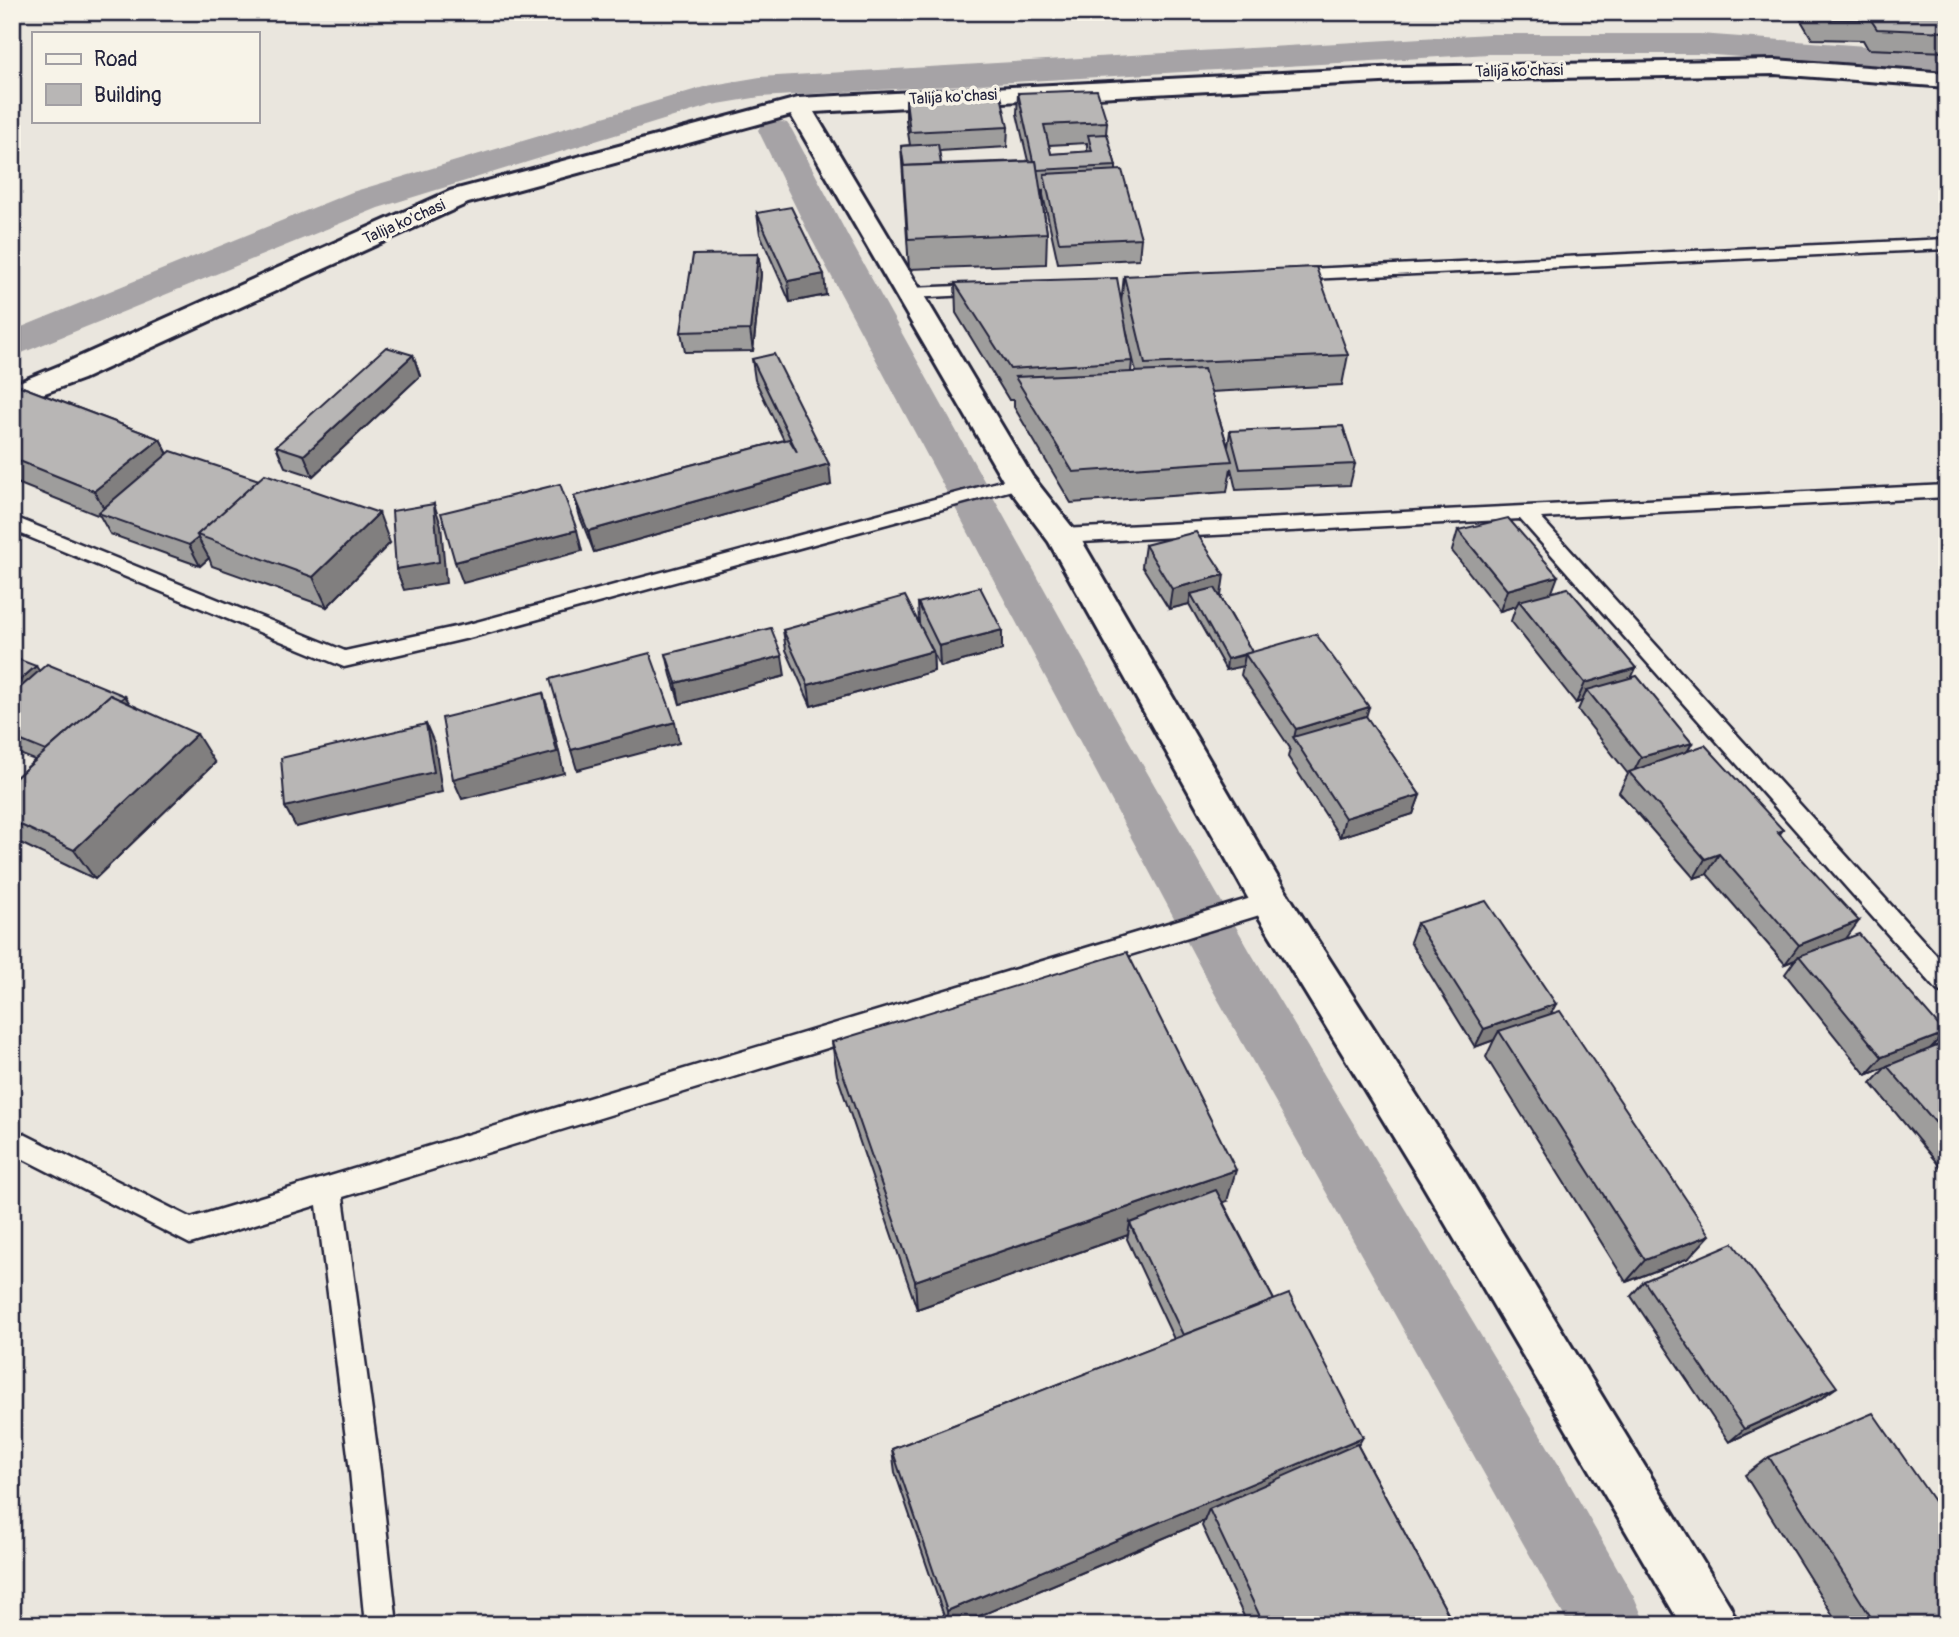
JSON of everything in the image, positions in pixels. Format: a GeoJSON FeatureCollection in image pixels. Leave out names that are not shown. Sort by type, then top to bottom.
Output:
{"type":"FeatureCollection","features":[{"type":"Feature","properties":{"kind":"street","name":"Talija ko'chasi"},"geometry":{"type":"LineString","coordinates":[[12,396],[85,367],[459,197],[798,105],[1400,74],[1775,67],[1947,80]]}},
{"type":"Feature","properties":{"kind":"street"},"geometry":{"type":"LineString","coordinates":[[798,105],[1020,482],[1062,536],[1271,902],[1437,1167],[1711,1625]]}},
{"type":"Feature","properties":{"kind":"lane"},"geometry":{"type":"LineString","coordinates":[[1269,276],[1947,244]]}},
{"type":"Feature","properties":{"kind":"lane"},"geometry":{"type":"LineString","coordinates":[[910,293],[1007,289]]}},
{"type":"Feature","properties":{"kind":"lane"},"geometry":{"type":"LineString","coordinates":[[12,522],[344,659],[469,631],[1020,482]]}},
{"type":"Feature","properties":{"kind":"lane"},"geometry":{"type":"LineString","coordinates":[[1062,536],[1947,491]]}},
{"type":"Feature","properties":{"kind":"lane"},"geometry":{"type":"LineString","coordinates":[[1525,512],[1947,984]]}},
{"type":"Feature","properties":{"kind":"lane"},"geometry":{"type":"LineString","coordinates":[[12,1140],[190,1231],[1271,902]]}},
{"type":"Feature","properties":{"kind":"lane"},"geometry":{"type":"LineString","coordinates":[[328,1187],[365,1471],[381,1625]]}},
{"type":"Feature","properties":{"kind":"building"},"geometry":{"type":"Polygon","coordinates":[[[1816,12],[1947,12],[1947,32],[1877,29],[1871,20],[1820,19],[1816,12]]]}},
{"type":"Feature","properties":{"kind":"building"},"geometry":{"type":"Polygon","coordinates":[[[1097,90],[1107,122],[1044,125],[1051,154],[1092,151],[1088,135],[1107,134],[1116,166],[1037,170],[1018,93],[1097,90]]]}},
{"type":"Feature","properties":{"kind":"building"},"geometry":{"type":"Polygon","coordinates":[[[1001,95],[1008,127],[910,132],[906,100],[1001,95]]]}},
{"type":"Feature","properties":{"kind":"building"},"geometry":{"type":"Polygon","coordinates":[[[938,144],[941,164],[904,166],[901,146],[938,144]]]}},
{"type":"Feature","properties":{"kind":"building"},"geometry":{"type":"Polygon","coordinates":[[[1036,161],[1047,233],[908,239],[903,166],[1036,161]]]}},
{"type":"Feature","properties":{"kind":"building"},"geometry":{"type":"Polygon","coordinates":[[[1122,170],[1141,238],[1059,242],[1044,174],[1122,170]]]}},
{"type":"Feature","properties":{"kind":"building"},"geometry":{"type":"Polygon","coordinates":[[[791,207],[824,274],[788,281],[757,213],[791,207]]]}},
{"type":"Feature","properties":{"kind":"building"},"geometry":{"type":"Polygon","coordinates":[[[758,254],[750,330],[681,332],[693,255],[758,254]]]}},
{"type":"Feature","properties":{"kind":"building"},"geometry":{"type":"Polygon","coordinates":[[[1316,267],[1348,355],[1145,364],[1124,276],[1316,267]]]}},
{"type":"Feature","properties":{"kind":"building"},"geometry":{"type":"Polygon","coordinates":[[[1117,278],[1132,361],[1010,369],[955,283],[1117,278]]]}},
{"type":"Feature","properties":{"kind":"building"},"geometry":{"type":"Polygon","coordinates":[[[386,347],[413,355],[304,455],[276,446],[386,347]]]}},
{"type":"Feature","properties":{"kind":"building"},"geometry":{"type":"Polygon","coordinates":[[[774,354],[829,464],[588,531],[574,496],[789,439],[797,452],[752,359],[774,354]]]}},
{"type":"Feature","properties":{"kind":"building"},"geometry":{"type":"Polygon","coordinates":[[[1204,369],[1232,461],[1073,472],[1015,377],[1204,369]]]}},
{"type":"Feature","properties":{"kind":"building"},"geometry":{"type":"Polygon","coordinates":[[[12,383],[160,439],[94,491],[12,458],[12,383]]]}},
{"type":"Feature","properties":{"kind":"building"},"geometry":{"type":"Polygon","coordinates":[[[1343,426],[1355,464],[1240,469],[1230,431],[1343,426]]]}},
{"type":"Feature","properties":{"kind":"building"},"geometry":{"type":"Polygon","coordinates":[[[171,451],[259,480],[189,545],[98,513],[171,451]]]}},
{"type":"Feature","properties":{"kind":"building"},"geometry":{"type":"Polygon","coordinates":[[[265,474],[379,513],[313,577],[197,535],[265,474]]]}},
{"type":"Feature","properties":{"kind":"building"},"geometry":{"type":"Polygon","coordinates":[[[560,484],[577,530],[455,562],[441,513],[560,484]]]}},
{"type":"Feature","properties":{"kind":"building"},"geometry":{"type":"Polygon","coordinates":[[[434,504],[439,562],[396,569],[392,511],[434,504]]]}},
{"type":"Feature","properties":{"kind":"building"},"geometry":{"type":"Polygon","coordinates":[[[1508,518],[1558,576],[1507,590],[1458,530],[1508,518]]]}},
{"type":"Feature","properties":{"kind":"building"},"geometry":{"type":"Polygon","coordinates":[[[1196,532],[1224,575],[1172,589],[1145,545],[1196,532]]]}},
{"type":"Feature","properties":{"kind":"building"},"geometry":{"type":"Polygon","coordinates":[[[980,587],[1002,630],[939,646],[918,603],[980,587]]]}},
{"type":"Feature","properties":{"kind":"building"},"geometry":{"type":"Polygon","coordinates":[[[1215,588],[1252,652],[1227,659],[1191,594],[1215,588]]]}},
{"type":"Feature","properties":{"kind":"building"},"geometry":{"type":"Polygon","coordinates":[[[1568,588],[1636,668],[1585,683],[1519,601],[1568,588]]]}},
{"type":"Feature","properties":{"kind":"building"},"geometry":{"type":"Polygon","coordinates":[[[905,596],[933,651],[808,685],[783,630],[905,596]]]}},
{"type":"Feature","properties":{"kind":"building"},"geometry":{"type":"Polygon","coordinates":[[[771,628],[782,656],[676,683],[666,654],[771,628]]]}},
{"type":"Feature","properties":{"kind":"building"},"geometry":{"type":"Polygon","coordinates":[[[1316,634],[1369,707],[1296,729],[1245,654],[1316,634]]]}},
{"type":"Feature","properties":{"kind":"building"},"geometry":{"type":"Polygon","coordinates":[[[650,653],[675,722],[571,750],[550,679],[650,653]]]}},
{"type":"Feature","properties":{"kind":"building"},"geometry":{"type":"Polygon","coordinates":[[[12,657],[36,666],[12,687],[12,657]]]}},
{"type":"Feature","properties":{"kind":"building"},"geometry":{"type":"Polygon","coordinates":[[[47,664],[125,696],[120,700],[110,695],[46,751],[12,737],[12,695],[47,664]]]}},
{"type":"Feature","properties":{"kind":"building"},"geometry":{"type":"Polygon","coordinates":[[[1637,676],[1692,743],[1641,757],[1587,690],[1637,676]]]}},
{"type":"Feature","properties":{"kind":"building"},"geometry":{"type":"Polygon","coordinates":[[[543,693],[557,752],[453,779],[442,718],[543,693]]]}},
{"type":"Feature","properties":{"kind":"building"},"geometry":{"type":"Polygon","coordinates":[[[110,695],[197,734],[74,850],[12,821],[12,781],[110,695]]]}},
{"type":"Feature","properties":{"kind":"building"},"geometry":{"type":"Polygon","coordinates":[[[1366,716],[1420,795],[1345,818],[1293,737],[1366,716]]]}},
{"type":"Feature","properties":{"kind":"building"},"geometry":{"type":"Polygon","coordinates":[[[426,724],[434,772],[285,807],[281,758],[426,724]]]}},
{"type":"Feature","properties":{"kind":"building"},"geometry":{"type":"Polygon","coordinates":[[[1705,745],[1783,830],[1777,832],[1859,921],[1799,945],[1719,854],[1705,859],[1629,772],[1705,745]]]}},
{"type":"Feature","properties":{"kind":"building"},"geometry":{"type":"Polygon","coordinates":[[[1486,901],[1556,1004],[1484,1029],[1417,923],[1486,901]]]}},
{"type":"Feature","properties":{"kind":"building"},"geometry":{"type":"Polygon","coordinates":[[[1859,934],[1945,1033],[1882,1057],[1799,956],[1859,934]]]}},
{"type":"Feature","properties":{"kind":"building"},"geometry":{"type":"Polygon","coordinates":[[[1127,952],[1236,1170],[915,1281],[832,1042],[1127,952]]]}},
{"type":"Feature","properties":{"kind":"building"},"geometry":{"type":"Polygon","coordinates":[[[1560,1011],[1710,1235],[1645,1260],[1499,1031],[1560,1011]]]}},
{"type":"Feature","properties":{"kind":"building"},"geometry":{"type":"Polygon","coordinates":[[[1947,1042],[1947,1136],[1887,1066],[1947,1042]]]}},
{"type":"Feature","properties":{"kind":"building"},"geometry":{"type":"Polygon","coordinates":[[[1216,1190],[1274,1300],[1183,1335],[1130,1223],[1216,1190]]]}},
{"type":"Feature","properties":{"kind":"building"},"geometry":{"type":"Polygon","coordinates":[[[1733,1243],[1837,1387],[1744,1429],[1644,1281],[1733,1243]]]}},
{"type":"Feature","properties":{"kind":"building"},"geometry":{"type":"Polygon","coordinates":[[[1289,1294],[1363,1437],[947,1611],[892,1449],[1289,1294]]]}},
{"type":"Feature","properties":{"kind":"building"},"geometry":{"type":"Polygon","coordinates":[[[1873,1413],[1947,1520],[1947,1625],[1876,1625],[1769,1457],[1873,1413]]]}},
{"type":"Feature","properties":{"kind":"building"},"geometry":{"type":"Polygon","coordinates":[[[1357,1444],[1454,1625],[1264,1625],[1209,1509],[1357,1444]]]}},
{"type":"Feature","properties":{"kind":"waterway"},"geometry":{"type":"LineString","coordinates":[[12,345],[365,200],[707,96],[760,87],[1489,44],[1700,44],[1947,62]]}},
{"type":"Feature","properties":{"kind":"waterway"},"geometry":{"type":"LineString","coordinates":[[775,130],[830,238],[1103,741],[1231,970],[1535,1492],[1609,1625]]}}]}
